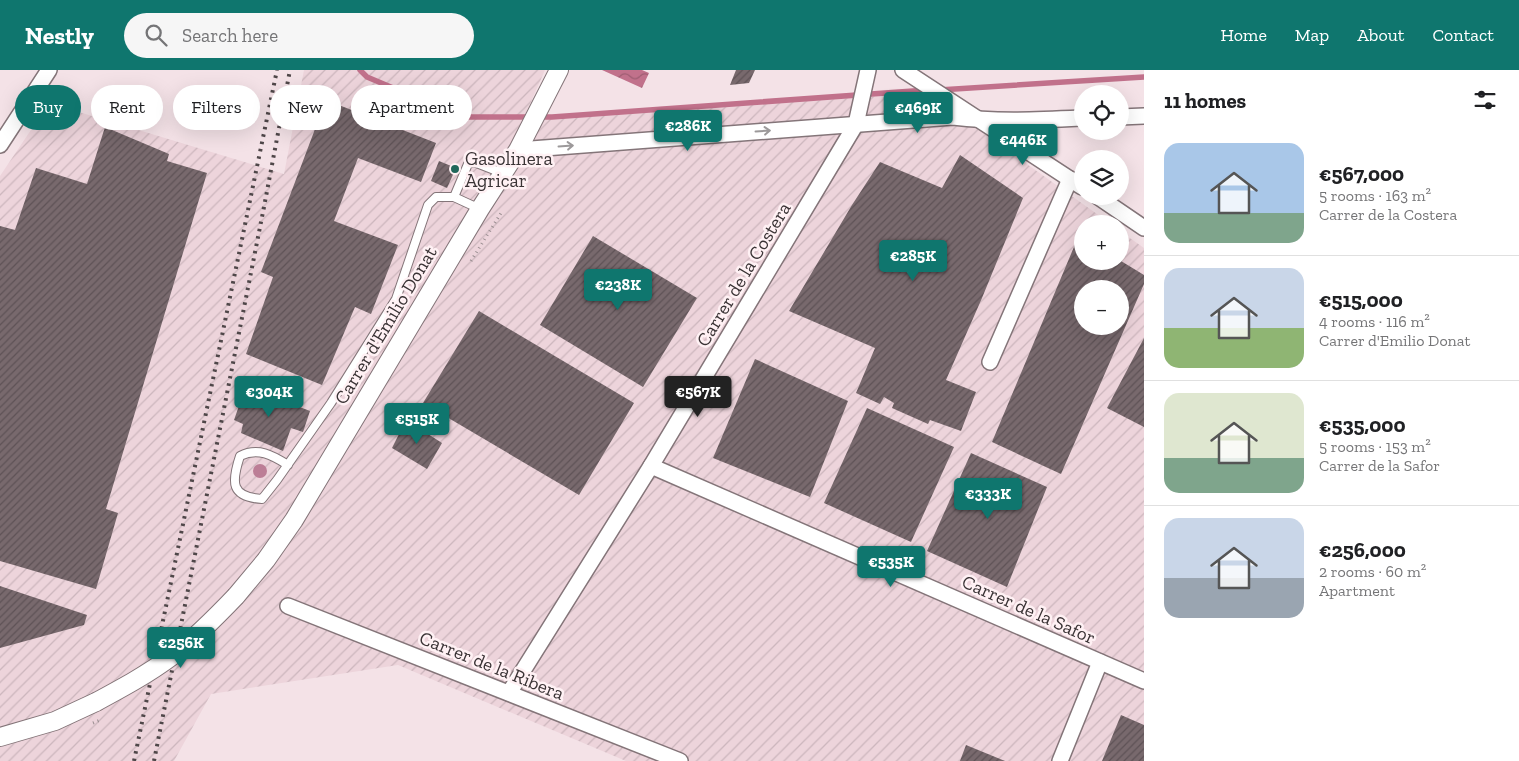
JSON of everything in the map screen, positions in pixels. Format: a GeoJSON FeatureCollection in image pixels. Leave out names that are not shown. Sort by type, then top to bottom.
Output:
{"type":"FeatureCollection","features":[{"type":"Feature","properties":{"kind":"street"},"geometry":{"type":"LineString","coordinates":[[0,145],[49,70]]}},
{"type":"Feature","properties":{"kind":"street","name":"Carrer d'Emilio Donat"},"geometry":{"type":"LineString","coordinates":[[0,737],[55,721],[135,681],[171,656],[200,632],[236,596],[266,560],[294,520],[480,209],[518,150],[560,70]]}},
{"type":"Feature","properties":{"kind":"street"},"geometry":{"type":"LineString","coordinates":[[903,70],[1074,181]]}},
{"type":"Feature","properties":{"kind":"street","name":"Carrer de la Costera"},"geometry":{"type":"LineString","coordinates":[[509,693],[651,466],[857,118],[868,71]]}},
{"type":"Feature","properties":{"kind":"street"},"geometry":{"type":"LineString","coordinates":[[1129,117],[1144,116]]}},
{"type":"Feature","properties":{"kind":"street"},"geometry":{"type":"LineString","coordinates":[[518,150],[857,118],[953,117],[1013,121],[1074,118]]}},
{"type":"Feature","properties":{"kind":"street"},"geometry":{"type":"LineString","coordinates":[[990,362],[1074,186]]}},
{"type":"Feature","properties":{"kind":"street"},"geometry":{"type":"LineString","coordinates":[[1110,205],[1144,228]]}},
{"type":"Feature","properties":{"kind":"street","name":"Carrer de la Safor"},"geometry":{"type":"LineString","coordinates":[[651,466],[1144,681]]}},
{"type":"Feature","properties":{"kind":"street","name":"Carrer de la Ribera"},"geometry":{"type":"LineString","coordinates":[[288,606],[680,761]]}},
{"type":"Feature","properties":{"kind":"street"},"geometry":{"type":"LineString","coordinates":[[1060,761],[1100,662]]}},
{"type":"Feature","properties":{"kind":"lane"},"geometry":{"type":"LineString","coordinates":[[454,197],[468,164],[474,162],[502,173]]}},
{"type":"Feature","properties":{"kind":"lane"},"geometry":{"type":"LineString","coordinates":[[288,465],[276,457],[262,452],[249,452],[240,456],[235,472],[239,493],[247,498],[262,499],[288,465],[331,403],[396,299],[428,205],[436,197],[454,197],[480,209]]}},
{"type":"Feature","properties":{"kind":"shaded area"},"geometry":{"type":"Polygon","coordinates":[[[304,70],[545,70],[523,120],[927,93],[1074,198],[1074,205],[1084,205],[1098,215],[1074,215],[1074,270],[1129,270],[1129,237],[1144,248],[1144,761],[626,761],[398,665],[211,694],[174,761],[0,761],[0,176],[31,130],[81,130],[81,113],[91,116],[91,130],[138,130],[284,174],[292,130],[341,130],[341,85],[301,85],[304,70]]]}},
{"type":"Feature","properties":{"kind":"water"},"geometry":{"type":"Polygon","coordinates":[[[602,70],[642,70],[649,73],[642,88],[602,70]]]}},
{"type":"Feature","properties":{"kind":"building"},"geometry":{"type":"Polygon","coordinates":[[[736,70],[755,70],[749,83],[730,85],[736,70]]]}},
{"type":"Feature","properties":{"kind":"building"},"geometry":{"type":"Polygon","coordinates":[[[341,106],[351,110],[351,130],[403,130],[436,143],[421,182],[358,158],[334,221],[398,245],[371,314],[355,307],[322,385],[246,354],[273,277],[261,272],[315,130],[341,130],[341,106]]]}},
{"type":"Feature","properties":{"kind":"building"},"geometry":{"type":"Polygon","coordinates":[[[104,130],[112,130],[169,154],[167,161],[207,173],[106,509],[118,513],[96,589],[0,561],[0,226],[15,230],[36,168],[87,184],[104,130]]]}},
{"type":"Feature","properties":{"kind":"building"},"geometry":{"type":"Polygon","coordinates":[[[960,155],[1023,198],[946,380],[976,392],[961,431],[930,420],[928,424],[892,408],[894,403],[884,397],[880,404],[856,393],[875,348],[789,311],[880,162],[942,188],[960,155]]]}},
{"type":"Feature","properties":{"kind":"building"},"geometry":{"type":"Polygon","coordinates":[[[439,161],[456,168],[447,188],[431,181],[439,161]]]}},
{"type":"Feature","properties":{"kind":"building"},"geometry":{"type":"Polygon","coordinates":[[[593,236],[697,298],[643,387],[540,325],[593,236]]]}},
{"type":"Feature","properties":{"kind":"building"},"geometry":{"type":"Polygon","coordinates":[[[1074,247],[1074,270],[1129,270],[1129,266],[1144,275],[1144,284],[1129,318],[1129,280],[1074,280],[1074,335],[1122,335],[1061,474],[992,442],[1074,247]]]}},
{"type":"Feature","properties":{"kind":"building"},"geometry":{"type":"Polygon","coordinates":[[[479,311],[634,403],[579,495],[423,403],[479,311]]]}},
{"type":"Feature","properties":{"kind":"building"},"geometry":{"type":"Polygon","coordinates":[[[1144,338],[1144,427],[1107,408],[1144,338]]]}},
{"type":"Feature","properties":{"kind":"building"},"geometry":{"type":"Polygon","coordinates":[[[755,359],[848,401],[810,497],[713,458],[755,359]]]}},
{"type":"Feature","properties":{"kind":"building"},"geometry":{"type":"Polygon","coordinates":[[[246,386],[310,411],[303,432],[291,428],[283,451],[241,433],[243,424],[234,420],[246,386]]]}},
{"type":"Feature","properties":{"kind":"building"},"geometry":{"type":"Polygon","coordinates":[[[867,408],[954,447],[911,542],[824,503],[867,408]]]}},
{"type":"Feature","properties":{"kind":"building"},"geometry":{"type":"Polygon","coordinates":[[[406,420],[442,443],[427,469],[392,448],[406,420]]]}},
{"type":"Feature","properties":{"kind":"building"},"geometry":{"type":"Polygon","coordinates":[[[971,453],[1047,487],[1007,587],[927,551],[971,453]]]}},
{"type":"Feature","properties":{"kind":"building"},"geometry":{"type":"Polygon","coordinates":[[[0,586],[87,615],[84,625],[0,648],[0,586]]]}},
{"type":"Feature","properties":{"kind":"building"},"geometry":{"type":"Polygon","coordinates":[[[1121,715],[1144,725],[1144,761],[1102,761],[1121,715]]]}},
{"type":"Feature","properties":{"kind":"building"},"geometry":{"type":"Polygon","coordinates":[[[966,745],[1005,761],[960,761],[966,745]]]}},
{"type":"Feature","properties":{"kind":"waterway"},"geometry":{"type":"LineString","coordinates":[[360,70],[367,77],[462,117],[552,117],[927,90]]}},
{"type":"Feature","properties":{"kind":"waterway"},"geometry":{"type":"LineString","coordinates":[[939,90],[1144,77]]}},
{"type":"Feature","properties":{"kind":"railway"},"geometry":{"type":"LineString","coordinates":[[134,761],[277,70]]}},
{"type":"Feature","properties":{"kind":"railway"},"geometry":{"type":"LineString","coordinates":[[154,761],[290,70]]}},
{"type":"Feature","properties":{"kind":"place","name":"Gasolinera Agricar"},"geometry":{"type":"Point","coordinates":[455,169]}}]}
